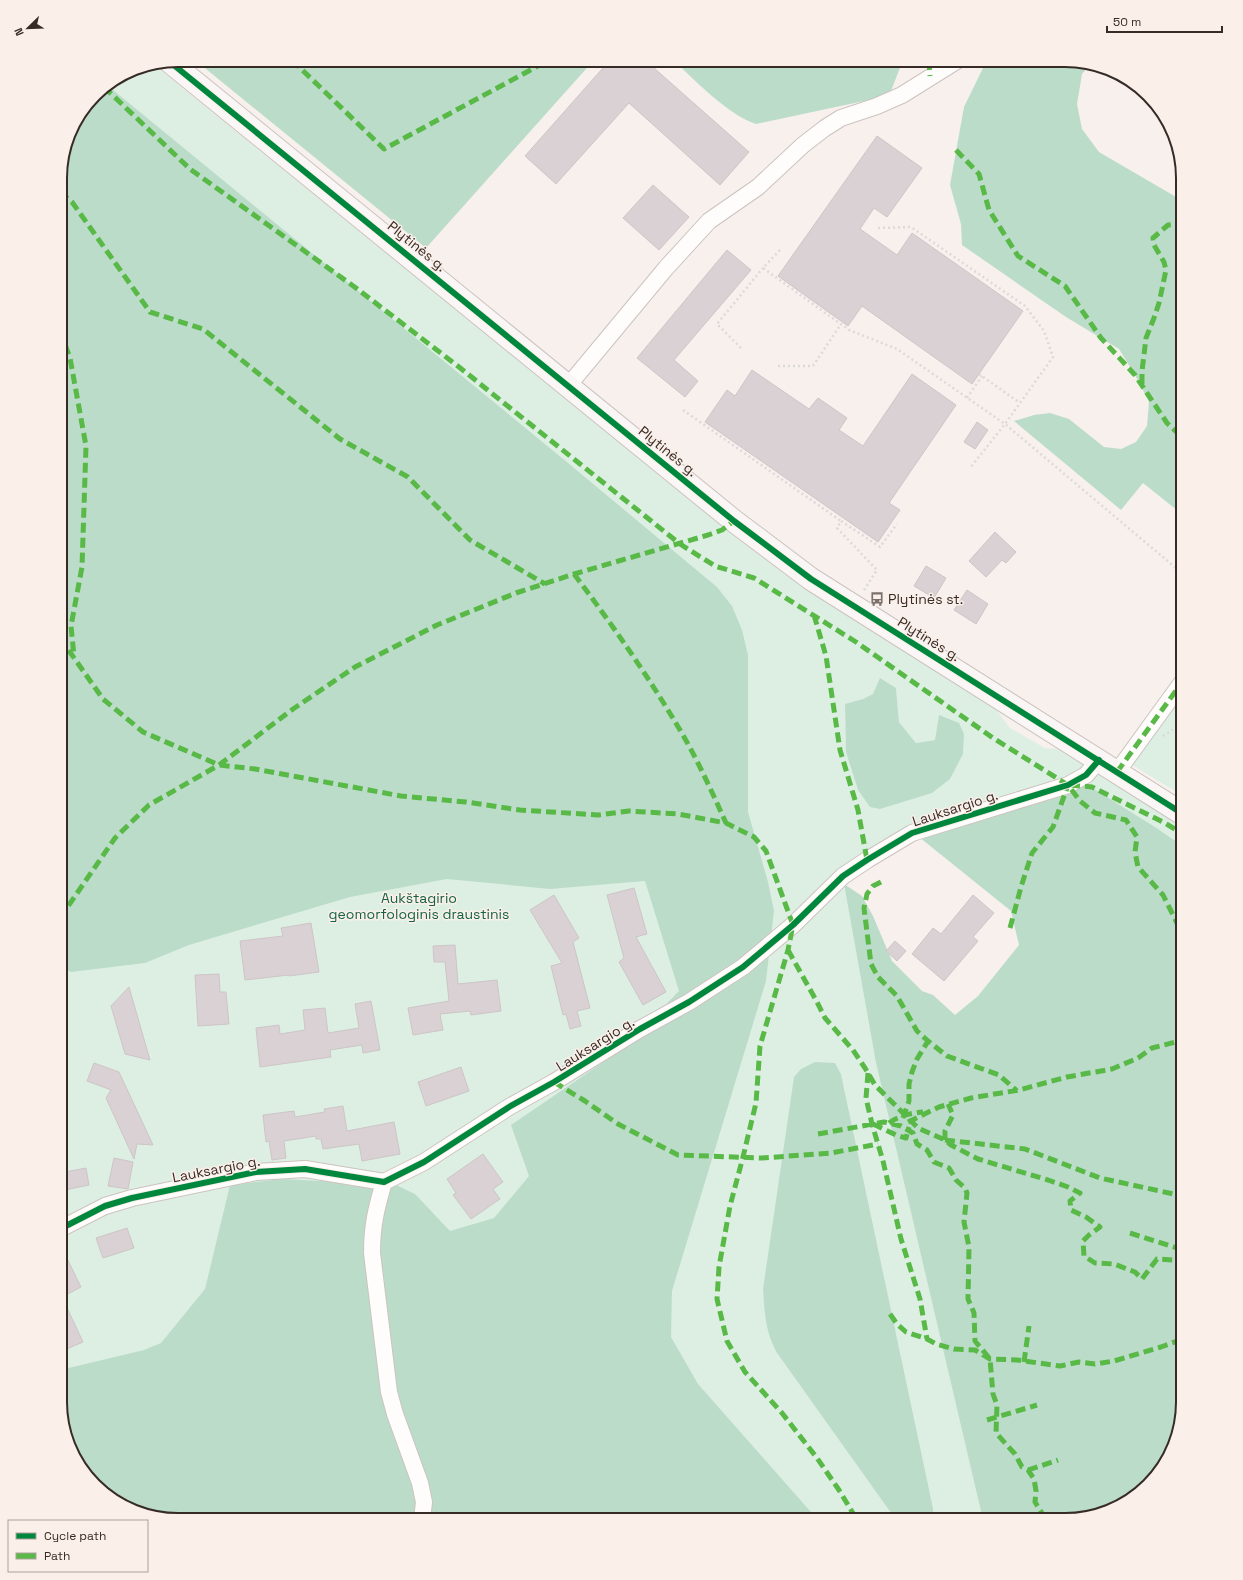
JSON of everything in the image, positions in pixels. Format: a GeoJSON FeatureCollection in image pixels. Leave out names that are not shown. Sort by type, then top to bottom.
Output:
{"type":"FeatureCollection","features":[{"type":"Feature","properties":{"kind":"main road","name":"Plytinės g."},"geometry":{"type":"LineString","coordinates":[[176,67],[734,521],[811,579],[1176,810]]}},
{"type":"Feature","properties":{"kind":"street"},"geometry":{"type":"LineString","coordinates":[[568,386],[666,268],[709,221],[758,187],[803,145],[840,118],[877,106],[902,94],[946,67]]}},
{"type":"Feature","properties":{"kind":"street"},"geometry":{"type":"LineString","coordinates":[[1117,772],[1176,691]]}},
{"type":"Feature","properties":{"kind":"street","name":"Lauksargio g."},"geometry":{"type":"LineString","coordinates":[[67,1225],[105,1206],[132,1198],[256,1172],[305,1169],[384,1182],[424,1162],[509,1107],[554,1082],[640,1029],[689,1002],[743,967],[793,925],[843,876],[867,860],[912,834],[1068,785],[1086,775],[1093,769],[1099,760]]}},
{"type":"Feature","properties":{"kind":"street"},"geometry":{"type":"LineString","coordinates":[[384,1182],[375,1212],[372,1236],[372,1253],[389,1392],[395,1414],[420,1483],[424,1502],[423,1513]]}},
{"type":"Feature","properties":{"kind":"path"},"geometry":{"type":"LineString","coordinates":[[878,228],[911,227],[1025,306],[1044,331],[1053,357],[1005,424],[970,468]]}},
{"type":"Feature","properties":{"kind":"path"},"geometry":{"type":"LineString","coordinates":[[741,348],[717,324],[763,268],[780,250]]}},
{"type":"Feature","properties":{"kind":"path"},"geometry":{"type":"LineString","coordinates":[[763,268],[849,330],[897,349],[1005,424],[1176,568]]}},
{"type":"Feature","properties":{"kind":"path"},"geometry":{"type":"LineString","coordinates":[[778,366],[812,366],[841,324]]}},
{"type":"Feature","properties":{"kind":"path"},"geometry":{"type":"LineString","coordinates":[[979,374],[1020,403]]}},
{"type":"Feature","properties":{"kind":"path"},"geometry":{"type":"LineString","coordinates":[[967,398],[982,376]]}},
{"type":"Feature","properties":{"kind":"path"},"geometry":{"type":"LineString","coordinates":[[683,410],[880,547],[897,524]]}},
{"type":"Feature","properties":{"kind":"path"},"geometry":{"type":"LineString","coordinates":[[841,521],[837,528],[877,570],[867,584],[856,607]]}},
{"type":"Feature","properties":{"kind":"green space"},"geometry":{"type":"Polygon","coordinates":[[[204,67],[588,67],[426,248],[204,67]]]}},
{"type":"Feature","properties":{"kind":"green space"},"geometry":{"type":"Polygon","coordinates":[[[681,67],[900,67],[891,91],[878,98],[756,124],[734,113],[681,67]]]}},
{"type":"Feature","properties":{"kind":"green space"},"geometry":{"type":"Polygon","coordinates":[[[1072,67],[1087,69],[1082,74],[1077,104],[1082,129],[1099,152],[1176,197],[1176,509],[1143,483],[1121,510],[1014,421],[1034,415],[1050,413],[1069,419],[1104,447],[1121,449],[1136,442],[1147,426],[1149,402],[1119,349],[1066,317],[962,245],[961,224],[950,185],[964,107],[983,68],[1072,67]]]}},
{"type":"Feature","properties":{"kind":"green space","name":"Aukštagirio geomorfologinis draustinis"},"geometry":{"type":"Polygon","coordinates":[[[159,69],[742,541],[798,582],[994,707],[1010,728],[1045,748],[1060,749],[1176,822],[1176,841],[1155,827],[919,837],[868,866],[844,884],[876,1063],[981,1513],[933,1513],[841,1074],[835,1063],[777,1353],[891,1513],[163,1512],[135,1505],[116,1494],[95,1475],[78,1451],[69,1424],[67,1402],[67,171],[69,156],[78,129],[90,110],[106,94],[206,167],[112,89],[135,75],[159,69]],[[896,688],[845,705],[846,751],[858,790],[935,740],[916,743],[899,722],[896,688]]]}},
{"type":"Feature","properties":{"kind":"green space","name":"Aukštagirio geomorfologinis draustinis"},"geometry":{"type":"Polygon","coordinates":[[[112,89],[717,587],[732,606],[742,630],[748,655],[748,812],[768,882],[774,911],[766,981],[672,1291],[671,1337],[698,1384],[812,1513],[163,1512],[135,1505],[116,1494],[105,1485],[86,1464],[78,1451],[69,1424],[67,1402],[67,1368],[144,1350],[161,1343],[205,1289],[230,1185],[282,1179],[396,1185],[415,1194],[450,1231],[494,1218],[529,1176],[511,1125],[624,1048],[679,991],[645,881],[550,889],[447,879],[350,897],[189,945],[145,963],[71,972],[67,970],[67,171],[69,156],[78,129],[90,110],[112,89]]]}},
{"type":"Feature","properties":{"kind":"green space"},"geometry":{"type":"Polygon","coordinates":[[[880,678],[896,688],[899,722],[916,743],[935,740],[939,715],[959,723],[964,734],[963,754],[950,779],[932,793],[880,809],[870,807],[858,790],[846,752],[845,704],[863,699],[873,694],[880,678]]]}},
{"type":"Feature","properties":{"kind":"green space"},"geometry":{"type":"Polygon","coordinates":[[[1176,699],[1176,792],[1129,763],[1176,699]]]}},
{"type":"Feature","properties":{"kind":"green space"},"geometry":{"type":"Polygon","coordinates":[[[1086,784],[1176,841],[1175,1417],[1168,1445],[1153,1470],[1127,1494],[1114,1502],[1094,1509],[1065,1513],[981,1513],[876,1063],[844,884],[862,896],[873,916],[892,961],[922,991],[933,995],[955,1015],[978,996],[1019,945],[1011,911],[919,837],[1086,784]]]}},
{"type":"Feature","properties":{"kind":"green space"},"geometry":{"type":"Polygon","coordinates":[[[815,1062],[835,1063],[841,1074],[933,1513],[891,1513],[777,1353],[770,1337],[765,1315],[763,1289],[794,1077],[801,1069],[815,1062]]]}},
{"type":"Feature","properties":{"kind":"building"},"geometry":{"type":"Polygon","coordinates":[[[604,67],[653,67],[749,152],[720,185],[629,103],[556,184],[525,156],[604,67]]]}},
{"type":"Feature","properties":{"kind":"building"},"geometry":{"type":"Polygon","coordinates":[[[877,136],[922,168],[887,217],[874,208],[860,229],[897,255],[912,233],[1023,311],[972,384],[862,306],[848,326],[778,276],[877,136]]]}},
{"type":"Feature","properties":{"kind":"building"},"geometry":{"type":"Polygon","coordinates":[[[653,185],[689,217],[659,250],[623,218],[653,185]]]}},
{"type":"Feature","properties":{"kind":"building"},"geometry":{"type":"Polygon","coordinates":[[[727,250],[751,270],[674,360],[698,381],[685,397],[637,358],[727,250]]]}},
{"type":"Feature","properties":{"kind":"building"},"geometry":{"type":"Polygon","coordinates":[[[752,370],[809,409],[818,398],[847,418],[839,430],[863,446],[912,374],[956,405],[889,503],[900,510],[878,542],[705,422],[727,390],[735,396],[752,370]]]}},
{"type":"Feature","properties":{"kind":"building"},"geometry":{"type":"Polygon","coordinates":[[[977,422],[988,430],[975,449],[964,442],[977,422]]]}},
{"type":"Feature","properties":{"kind":"building"},"geometry":{"type":"Polygon","coordinates":[[[995,532],[1016,552],[1006,563],[1002,560],[986,577],[969,561],[995,532]]]}},
{"type":"Feature","properties":{"kind":"building"},"geometry":{"type":"Polygon","coordinates":[[[926,566],[946,578],[934,598],[914,586],[926,566]]]}},
{"type":"Feature","properties":{"kind":"building"},"geometry":{"type":"Polygon","coordinates":[[[967,590],[988,604],[976,624],[954,610],[967,590]]]}},
{"type":"Feature","properties":{"kind":"building"},"geometry":{"type":"Polygon","coordinates":[[[634,888],[647,934],[636,937],[666,992],[643,1005],[619,962],[624,958],[607,895],[634,888]]]}},
{"type":"Feature","properties":{"kind":"building"},"geometry":{"type":"Polygon","coordinates":[[[554,895],[579,938],[573,942],[590,1008],[577,1011],[581,1026],[570,1029],[566,1014],[563,1015],[551,966],[562,963],[530,910],[554,895]]]}},
{"type":"Feature","properties":{"kind":"building"},"geometry":{"type":"Polygon","coordinates":[[[973,895],[994,913],[973,937],[978,941],[944,981],[912,954],[933,928],[941,934],[973,895]]]}},
{"type":"Feature","properties":{"kind":"building"},"geometry":{"type":"Polygon","coordinates":[[[311,923],[319,972],[245,980],[240,941],[283,936],[281,928],[311,923]]]}},
{"type":"Feature","properties":{"kind":"building"},"geometry":{"type":"Polygon","coordinates":[[[895,941],[906,951],[897,961],[886,951],[895,941]]]}},
{"type":"Feature","properties":{"kind":"building"},"geometry":{"type":"Polygon","coordinates":[[[455,945],[458,984],[497,980],[501,1011],[471,1015],[470,1011],[440,1014],[443,1030],[413,1035],[408,1008],[449,1001],[445,962],[434,962],[433,946],[455,945]]]}},
{"type":"Feature","properties":{"kind":"building"},"geometry":{"type":"Polygon","coordinates":[[[219,974],[220,992],[226,992],[229,1024],[198,1026],[195,975],[219,974]]]}},
{"type":"Feature","properties":{"kind":"building"},"geometry":{"type":"Polygon","coordinates":[[[129,987],[150,1060],[125,1054],[111,1006],[129,987]]]}},
{"type":"Feature","properties":{"kind":"building"},"geometry":{"type":"Polygon","coordinates":[[[371,1001],[380,1050],[363,1053],[362,1045],[330,1050],[331,1057],[260,1067],[256,1028],[279,1025],[280,1034],[305,1030],[303,1010],[325,1008],[328,1033],[359,1028],[355,1004],[371,1001]]]}},
{"type":"Feature","properties":{"kind":"building"},"geometry":{"type":"Polygon","coordinates":[[[94,1063],[119,1072],[153,1145],[137,1144],[134,1159],[106,1098],[111,1090],[87,1081],[94,1063]]]}},
{"type":"Feature","properties":{"kind":"building"},"geometry":{"type":"Polygon","coordinates":[[[461,1067],[469,1091],[426,1106],[418,1082],[461,1067]]]}},
{"type":"Feature","properties":{"kind":"building"},"geometry":{"type":"Polygon","coordinates":[[[343,1106],[347,1131],[394,1122],[400,1154],[362,1161],[359,1144],[323,1149],[321,1139],[316,1139],[316,1136],[284,1141],[286,1158],[272,1160],[269,1141],[266,1142],[263,1115],[294,1111],[295,1117],[325,1112],[324,1109],[343,1106]]]}},
{"type":"Feature","properties":{"kind":"building"},"geometry":{"type":"Polygon","coordinates":[[[483,1154],[503,1182],[493,1189],[500,1199],[471,1219],[453,1195],[456,1193],[447,1179],[483,1154]]]}},
{"type":"Feature","properties":{"kind":"building"},"geometry":{"type":"Polygon","coordinates":[[[114,1158],[133,1162],[128,1189],[108,1186],[114,1158]]]}},
{"type":"Feature","properties":{"kind":"building"},"geometry":{"type":"Polygon","coordinates":[[[86,1168],[89,1185],[67,1190],[67,1172],[86,1168]]]}},
{"type":"Feature","properties":{"kind":"building"},"geometry":{"type":"Polygon","coordinates":[[[127,1228],[134,1248],[103,1258],[96,1238],[127,1228]]]}},
{"type":"Feature","properties":{"kind":"building"},"geometry":{"type":"Polygon","coordinates":[[[67,1258],[81,1287],[67,1294],[67,1258]]]}},
{"type":"Feature","properties":{"kind":"building"},"geometry":{"type":"Polygon","coordinates":[[[67,1308],[83,1342],[67,1349],[67,1308]]]}},
{"type":"Feature","properties":{"kind":"marked path"},"geometry":{"type":"LineString","coordinates":[[299,67],[384,149],[536,67]]}},
{"type":"Feature","properties":{"kind":"marked path"},"geometry":{"type":"LineString","coordinates":[[929,67],[930,76]]}},
{"type":"Feature","properties":{"kind":"marked path"},"geometry":{"type":"LineString","coordinates":[[109,92],[190,169],[356,288],[459,367],[680,544],[715,566],[754,578],[856,642],[993,738],[1068,785],[1080,801],[1095,813],[1126,820],[1137,837],[1135,852],[1138,867],[1163,895],[1176,921]]}},
{"type":"Feature","properties":{"kind":"marked path"},"geometry":{"type":"LineString","coordinates":[[956,150],[979,174],[989,210],[1018,256],[1065,286],[1101,338],[1135,375],[1167,423],[1176,431]]}},
{"type":"Feature","properties":{"kind":"marked path"},"geometry":{"type":"LineString","coordinates":[[67,198],[72,202],[150,312],[203,329],[340,439],[408,477],[470,540],[545,584]]}},
{"type":"Feature","properties":{"kind":"marked path"},"geometry":{"type":"LineString","coordinates":[[1142,384],[1146,338],[1159,303],[1166,270],[1164,262],[1154,245],[1153,238],[1168,225],[1176,224]]}},
{"type":"Feature","properties":{"kind":"marked path"},"geometry":{"type":"LineString","coordinates":[[67,350],[70,358],[86,446],[82,567],[71,626],[74,656]]}},
{"type":"Feature","properties":{"kind":"marked path"},"geometry":{"type":"LineString","coordinates":[[67,908],[115,838],[149,805],[219,765],[293,709],[355,667],[437,625],[516,593],[574,574],[708,535],[722,530],[734,521]]}},
{"type":"Feature","properties":{"kind":"marked path"},"geometry":{"type":"LineString","coordinates":[[574,574],[628,648],[653,686],[697,761],[726,823]]}},
{"type":"Feature","properties":{"kind":"marked path"},"geometry":{"type":"LineString","coordinates":[[814,615],[826,656],[840,750],[858,810],[867,860]]}},
{"type":"Feature","properties":{"kind":"marked path"},"geometry":{"type":"LineString","coordinates":[[67,648],[103,699],[143,732],[219,765],[255,769],[401,796],[466,802],[520,810],[598,815],[629,811],[678,814],[726,823],[754,837],[766,851],[793,925],[788,950],[760,1046],[756,1103],[730,1206],[719,1267],[717,1299],[727,1341],[745,1372],[782,1413],[817,1458],[853,1513]]}},
{"type":"Feature","properties":{"kind":"marked path"},"geometry":{"type":"LineString","coordinates":[[1117,772],[1176,691]]}},
{"type":"Feature","properties":{"kind":"marked path"},"geometry":{"type":"LineString","coordinates":[[1010,928],[1032,853],[1053,827],[1068,785]]}},
{"type":"Feature","properties":{"kind":"marked path"},"geometry":{"type":"LineString","coordinates":[[1070,785],[1092,787],[1176,830]]}},
{"type":"Feature","properties":{"kind":"marked path"},"geometry":{"type":"LineString","coordinates":[[881,882],[873,886],[867,894],[864,908],[871,964],[878,977],[897,996],[917,1031],[928,1041],[947,1056],[999,1075],[1017,1091]]}},
{"type":"Feature","properties":{"kind":"marked path"},"geometry":{"type":"LineString","coordinates":[[788,950],[825,1018],[853,1050],[875,1085],[918,1128],[945,1140],[951,1145],[978,1159],[1048,1180],[1080,1193],[1070,1201],[1071,1210],[1086,1217],[1100,1227],[1083,1241],[1084,1256],[1095,1263],[1114,1264],[1135,1272],[1142,1279],[1157,1259],[1176,1259]]}},
{"type":"Feature","properties":{"kind":"marked path"},"geometry":{"type":"LineString","coordinates":[[903,1118],[909,1101],[909,1084],[912,1072],[917,1059],[928,1041]]}},
{"type":"Feature","properties":{"kind":"marked path"},"geometry":{"type":"LineString","coordinates":[[908,1122],[939,1107],[971,1098],[1019,1090],[1067,1077],[1112,1069],[1138,1058],[1152,1048],[1176,1042]]}},
{"type":"Feature","properties":{"kind":"marked path"},"geometry":{"type":"LineString","coordinates":[[868,1073],[866,1098],[883,1161],[901,1239],[920,1299],[927,1339]]}},
{"type":"Feature","properties":{"kind":"marked path"},"geometry":{"type":"LineString","coordinates":[[554,1082],[618,1124],[678,1155],[762,1158],[831,1153],[878,1144]]}},
{"type":"Feature","properties":{"kind":"marked path"},"geometry":{"type":"LineString","coordinates":[[945,1140],[945,1131],[953,1115],[948,1104]]}},
{"type":"Feature","properties":{"kind":"marked path"},"geometry":{"type":"LineString","coordinates":[[889,1123],[896,1118],[905,1115],[923,1112]]}},
{"type":"Feature","properties":{"kind":"marked path"},"geometry":{"type":"LineString","coordinates":[[818,1134],[884,1122],[901,1126],[913,1133],[917,1144],[927,1150],[934,1162],[949,1168],[956,1180],[965,1188],[967,1193],[964,1222],[969,1247],[968,1299],[974,1313],[975,1341],[990,1359],[993,1394],[997,1405],[996,1433],[1015,1454],[1022,1467],[1028,1470],[1034,1479],[1036,1491],[1035,1502],[1042,1513]]}},
{"type":"Feature","properties":{"kind":"marked path"},"geometry":{"type":"LineString","coordinates":[[873,1124],[906,1138],[909,1127]]}},
{"type":"Feature","properties":{"kind":"marked path"},"geometry":{"type":"LineString","coordinates":[[945,1140],[1025,1149],[1100,1178],[1176,1194]]}},
{"type":"Feature","properties":{"kind":"marked path"},"geometry":{"type":"LineString","coordinates":[[1130,1233],[1176,1248]]}},
{"type":"Feature","properties":{"kind":"marked path"},"geometry":{"type":"LineString","coordinates":[[890,1314],[897,1324],[906,1332],[927,1339],[936,1344],[954,1349],[975,1350],[990,1359],[1017,1360],[1060,1366],[1079,1362],[1095,1364],[1114,1361],[1176,1342]]}},
{"type":"Feature","properties":{"kind":"marked path"},"geometry":{"type":"LineString","coordinates":[[1024,1362],[1029,1326]]}},
{"type":"Feature","properties":{"kind":"marked path"},"geometry":{"type":"LineString","coordinates":[[987,1420],[1037,1405]]}},
{"type":"Feature","properties":{"kind":"marked path"},"geometry":{"type":"LineString","coordinates":[[1028,1470],[1058,1460]]}},
{"type":"Feature","properties":{"kind":"cycle path"},"geometry":{"type":"LineString","coordinates":[[176,67],[734,521],[811,579],[1176,810]]}},
{"type":"Feature","properties":{"kind":"cycle path"},"geometry":{"type":"LineString","coordinates":[[67,1225],[105,1206],[132,1198],[256,1172],[305,1169],[384,1182],[424,1162],[509,1107],[554,1082],[640,1029],[689,1002],[743,967],[793,925],[843,876],[912,833],[1068,785],[1086,775],[1099,760]]}},
{"type":"Feature","properties":{"kind":"place","name":"Plytinės st."},"geometry":{"type":"Point","coordinates":[877,599]}}]}
